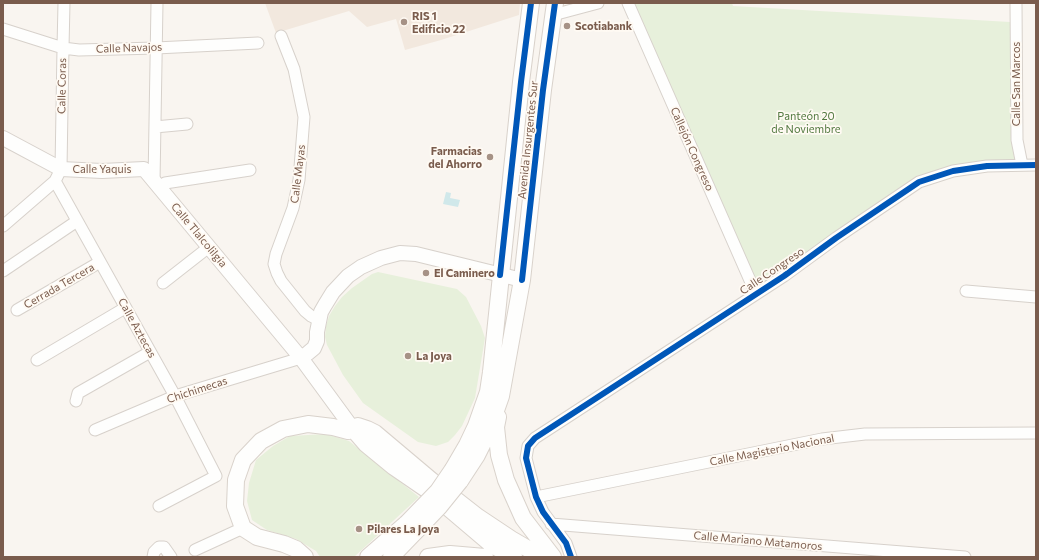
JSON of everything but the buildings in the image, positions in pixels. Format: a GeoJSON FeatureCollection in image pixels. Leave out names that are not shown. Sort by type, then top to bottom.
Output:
{"type":"FeatureCollection","features":[{"type":"Feature","properties":{"kind":"main road","name":"Avenida Insurgentes Sur"},"geometry":{"type":"LineString","coordinates":[[456,475],[488,392],[494,349],[500,275],[521,82],[531,3]]}},
{"type":"Feature","properties":{"kind":"main road","name":"Avenida Insurgentes Sur"},"geometry":{"type":"LineString","coordinates":[[391,557],[438,490],[476,455],[488,433],[501,396],[522,280],[543,90],[554,9]]}},
{"type":"Feature","properties":{"kind":"main road"},"geometry":{"type":"LineString","coordinates":[[501,396],[496,427],[499,455],[506,480],[524,518],[552,557]]}},
{"type":"Feature","properties":{"kind":"main road"},"geometry":{"type":"LineString","coordinates":[[306,557],[296,549],[284,544],[257,537],[243,528],[235,506],[236,480],[243,460],[261,441],[283,429],[308,424],[333,427],[348,431],[358,426],[362,426],[375,433],[478,517],[542,557]]}},
{"type":"Feature","properties":{"kind":"main road"},"geometry":{"type":"LineString","coordinates":[[353,429],[366,444],[394,467],[426,489],[492,545],[514,557]]}},
{"type":"Feature","properties":{"kind":"main road","name":"Avenida Insurgentes Sur"},"geometry":{"type":"LineString","coordinates":[[368,557],[413,526]]}},
{"type":"Feature","properties":{"kind":"main road"},"geometry":{"type":"LineString","coordinates":[[428,557],[450,554],[485,557]]}},
{"type":"Feature","properties":{"kind":"street","name":"Calle Coras"},"geometry":{"type":"LineString","coordinates":[[58,175],[64,3]]}},
{"type":"Feature","properties":{"kind":"street"},"geometry":{"type":"LineString","coordinates":[[157,3],[155,126],[157,185],[250,170]]}},
{"type":"Feature","properties":{"kind":"street"},"geometry":{"type":"LineString","coordinates":[[554,9],[598,3]]}},
{"type":"Feature","properties":{"kind":"street","name":"Callejón Congreso"},"geometry":{"type":"LineString","coordinates":[[628,3],[756,294]]}},
{"type":"Feature","properties":{"kind":"street","name":"Calle San Marcos"},"geometry":{"type":"LineString","coordinates":[[1016,3],[1016,140],[1022,165]]}},
{"type":"Feature","properties":{"kind":"street","name":"Calle Navajos"},"geometry":{"type":"LineString","coordinates":[[3,29],[62,48],[80,50],[258,43]]}},
{"type":"Feature","properties":{"kind":"street","name":"Calle Mayas"},"geometry":{"type":"LineString","coordinates":[[281,36],[294,69],[304,117],[299,180],[294,208],[276,254],[274,264],[276,273],[281,281],[305,311],[319,320]]}},
{"type":"Feature","properties":{"kind":"street"},"geometry":{"type":"LineString","coordinates":[[155,126],[187,124]]}},
{"type":"Feature","properties":{"kind":"street","name":"Calle Yaquis"},"geometry":{"type":"LineString","coordinates":[[3,138],[58,175],[144,169],[157,185]]}},
{"type":"Feature","properties":{"kind":"street","name":"Calle Congreso"},"geometry":{"type":"LineString","coordinates":[[536,497],[526,458],[528,446],[535,438],[784,276],[836,238],[919,182],[953,171],[987,166],[1036,165]]}},
{"type":"Feature","properties":{"kind":"street"},"geometry":{"type":"LineString","coordinates":[[3,226],[58,175]]}},
{"type":"Feature","properties":{"kind":"street","name":"Calle Aztecas"},"geometry":{"type":"LineString","coordinates":[[58,175],[77,221],[175,396],[216,476],[159,506]]}},
{"type":"Feature","properties":{"kind":"street","name":"Calle Tlalcolilgia"},"geometry":{"type":"LineString","coordinates":[[157,185],[301,358],[353,429]]}},
{"type":"Feature","properties":{"kind":"street"},"geometry":{"type":"LineString","coordinates":[[3,271],[77,221]]}},
{"type":"Feature","properties":{"kind":"street"},"geometry":{"type":"LineString","coordinates":[[163,283],[209,247]]}},
{"type":"Feature","properties":{"kind":"street"},"geometry":{"type":"LineString","coordinates":[[301,358],[314,348],[317,341],[319,320],[325,304],[333,292],[348,276],[361,267],[381,258],[400,253],[416,254],[522,280]]}},
{"type":"Feature","properties":{"kind":"street","name":"Cerrada Tercera"},"geometry":{"type":"LineString","coordinates":[[17,310],[100,262]]}},
{"type":"Feature","properties":{"kind":"street"},"geometry":{"type":"LineString","coordinates":[[966,291],[1036,297]]}},
{"type":"Feature","properties":{"kind":"street"},"geometry":{"type":"LineString","coordinates":[[37,360],[125,308]]}},
{"type":"Feature","properties":{"kind":"street"},"geometry":{"type":"LineString","coordinates":[[76,401],[78,393],[150,352]]}},
{"type":"Feature","properties":{"kind":"street","name":"Chichimecas"},"geometry":{"type":"LineString","coordinates":[[96,430],[175,396],[301,358]]}},
{"type":"Feature","properties":{"kind":"street","name":"Calle Magisterio Nacional"},"geometry":{"type":"LineString","coordinates":[[536,497],[822,438],[865,434],[1036,433]]}},
{"type":"Feature","properties":{"kind":"street"},"geometry":{"type":"LineString","coordinates":[[536,497],[543,512],[566,543],[571,557]]}},
{"type":"Feature","properties":{"kind":"street","name":"Calle Mariano Matamoros"},"geometry":{"type":"LineString","coordinates":[[551,524],[965,557]]}},
{"type":"Feature","properties":{"kind":"street"},"geometry":{"type":"LineString","coordinates":[[195,550],[243,528]]}},
{"type":"Feature","properties":{"kind":"street"},"geometry":{"type":"LineString","coordinates":[[153,557],[154,552],[159,547],[164,547],[170,557]]}},
{"type":"Feature","properties":{"kind":"shaded area"},"geometry":{"type":"Polygon","coordinates":[[[265,3],[520,3],[519,15],[405,50],[396,19],[367,27],[349,11],[276,33],[265,3]]]}},
{"type":"Feature","properties":{"kind":"green space","name":"Panteón 20 de Noviembre"},"geometry":{"type":"Polygon","coordinates":[[[631,3],[732,3],[733,6],[1010,22],[1019,165],[918,182],[757,292],[631,3]]]}},
{"type":"Feature","properties":{"kind":"green space","name":"La Joya"},"geometry":{"type":"Polygon","coordinates":[[[378,272],[457,289],[466,297],[481,326],[485,338],[475,398],[462,426],[448,442],[436,446],[418,442],[363,403],[343,375],[327,345],[325,337],[326,326],[329,316],[335,306],[352,288],[372,274],[378,272]]]}},
{"type":"Feature","properties":{"kind":"green space"},"geometry":{"type":"Polygon","coordinates":[[[326,434],[349,441],[419,497],[354,557],[320,557],[316,551],[296,539],[267,530],[252,520],[247,501],[249,483],[256,460],[273,446],[290,436],[326,434]]]}},
{"type":"Feature","properties":{"kind":"water"},"geometry":{"type":"Polygon","coordinates":[[[446,192],[451,193],[450,198],[460,200],[458,207],[443,204],[446,192]]]}},
{"type":"Feature","properties":{"kind":"cycle path"},"geometry":{"type":"LineString","coordinates":[[500,275],[531,3]]}},
{"type":"Feature","properties":{"kind":"cycle path"},"geometry":{"type":"LineString","coordinates":[[522,280],[543,90],[555,3]]}},
{"type":"Feature","properties":{"kind":"cycle path"},"geometry":{"type":"LineString","coordinates":[[571,557],[566,543],[543,512],[536,497],[526,458],[528,446],[535,438],[784,276],[836,238],[919,182],[953,171],[987,166],[1036,165]]}},
{"type":"Feature","properties":{"kind":"place","name":"RIS 1 Edificio 22"},"geometry":{"type":"Point","coordinates":[404,22]}},
{"type":"Feature","properties":{"kind":"place","name":"Scotiabank"},"geometry":{"type":"Point","coordinates":[567,26]}},
{"type":"Feature","properties":{"kind":"place","name":"Farmacias del Ahorro"},"geometry":{"type":"Point","coordinates":[490,157]}},
{"type":"Feature","properties":{"kind":"place","name":"El Caminero"},"geometry":{"type":"Point","coordinates":[426,273]}},
{"type":"Feature","properties":{"kind":"place","name":"La Joya"},"geometry":{"type":"Point","coordinates":[408,356]}},
{"type":"Feature","properties":{"kind":"place","name":"Pilares La Joya"},"geometry":{"type":"Point","coordinates":[359,529]}}]}
